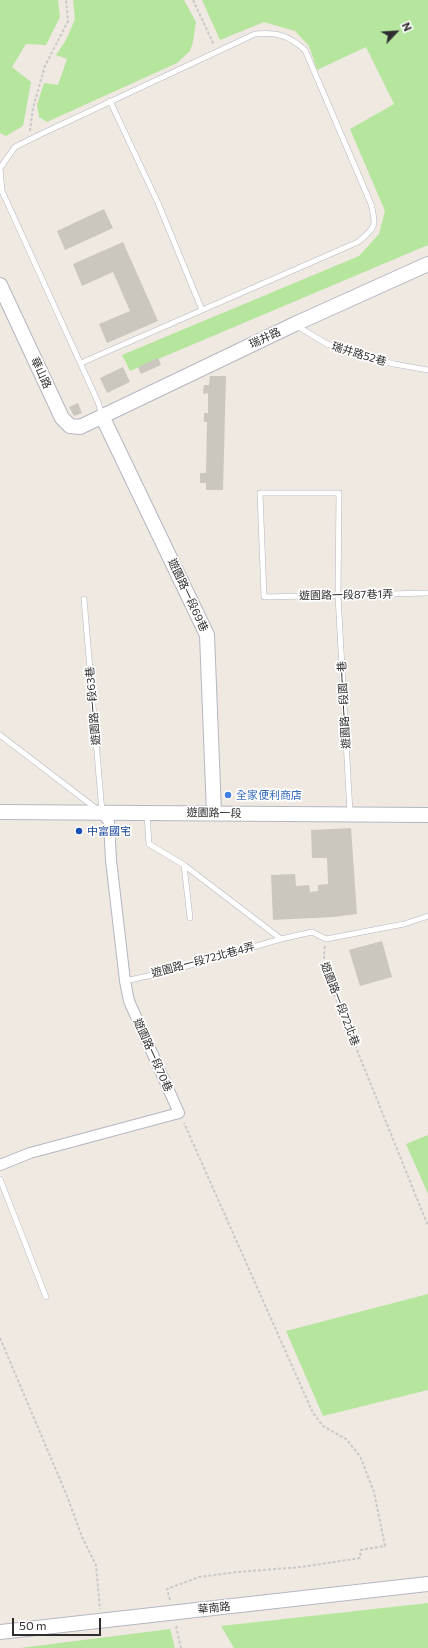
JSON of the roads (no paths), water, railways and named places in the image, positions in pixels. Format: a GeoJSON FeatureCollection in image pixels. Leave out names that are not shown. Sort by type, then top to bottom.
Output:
{"type":"FeatureCollection","features":[{"type":"Feature","properties":{"kind":"street","name":"瑞井路"},"geometry":{"type":"LineString","coordinates":[[102,416],[295,324],[428,264]]}},
{"type":"Feature","properties":{"kind":"street","name":"華山路"},"geometry":{"type":"LineString","coordinates":[[0,285],[62,418],[70,426],[80,427],[102,416]]}},
{"type":"Feature","properties":{"kind":"street","name":"遊園路一段69巷"},"geometry":{"type":"LineString","coordinates":[[102,416],[207,635],[214,813]]}},
{"type":"Feature","properties":{"kind":"street","name":"遊園路一段"},"geometry":{"type":"LineString","coordinates":[[0,812],[428,815]]}},
{"type":"Feature","properties":{"kind":"street","name":"遊園路一段70巷"},"geometry":{"type":"LineString","coordinates":[[0,1165],[30,1153],[179,1113],[129,1001],[125,980],[111,860],[109,822],[102,813]]}},
{"type":"Feature","properties":{"kind":"street","name":"華南路"},"geometry":{"type":"LineString","coordinates":[[0,1632],[428,1584]]}},
{"type":"Feature","properties":{"kind":"lane"},"geometry":{"type":"LineString","coordinates":[[81,363],[358,242],[371,230],[375,221],[371,204],[305,50],[293,39],[271,33],[255,34],[15,147],[0,168],[2,191],[81,363],[98,402],[102,416]]}},
{"type":"Feature","properties":{"kind":"lane"},"geometry":{"type":"LineString","coordinates":[[110,101],[158,203],[202,310]]}},
{"type":"Feature","properties":{"kind":"lane","name":"瑞井路52巷"},"geometry":{"type":"LineString","coordinates":[[295,324],[327,344],[394,364],[428,370]]}},
{"type":"Feature","properties":{"kind":"lane","name":"遊園路一段園一巷"},"geometry":{"type":"LineString","coordinates":[[264,597],[260,493],[339,493],[338,596],[350,814]]}},
{"type":"Feature","properties":{"kind":"lane","name":"遊園路一段87巷1弄"},"geometry":{"type":"LineString","coordinates":[[264,597],[428,593]]}},
{"type":"Feature","properties":{"kind":"lane","name":"遊園路一段63巷"},"geometry":{"type":"LineString","coordinates":[[84,599],[102,813]]}},
{"type":"Feature","properties":{"kind":"lane"},"geometry":{"type":"LineString","coordinates":[[0,735],[102,813]]}},
{"type":"Feature","properties":{"kind":"lane"},"geometry":{"type":"LineString","coordinates":[[147,812],[150,844],[184,864],[281,939],[312,932],[326,939],[404,924],[428,916]]}},
{"type":"Feature","properties":{"kind":"lane"},"geometry":{"type":"LineString","coordinates":[[184,864],[190,918]]}},
{"type":"Feature","properties":{"kind":"lane","name":"遊園路一段72北巷4弄"},"geometry":{"type":"LineString","coordinates":[[125,980],[166,972],[281,939]]}},
{"type":"Feature","properties":{"kind":"lane"},"geometry":{"type":"LineString","coordinates":[[0,1179],[46,1297]]}},
{"type":"Feature","properties":{"kind":"place","name":"全家便利商店"},"geometry":{"type":"Point","coordinates":[228,795]}},
{"type":"Feature","properties":{"kind":"place","name":"中富國宅"},"geometry":{"type":"Point","coordinates":[79,831]}}]}
